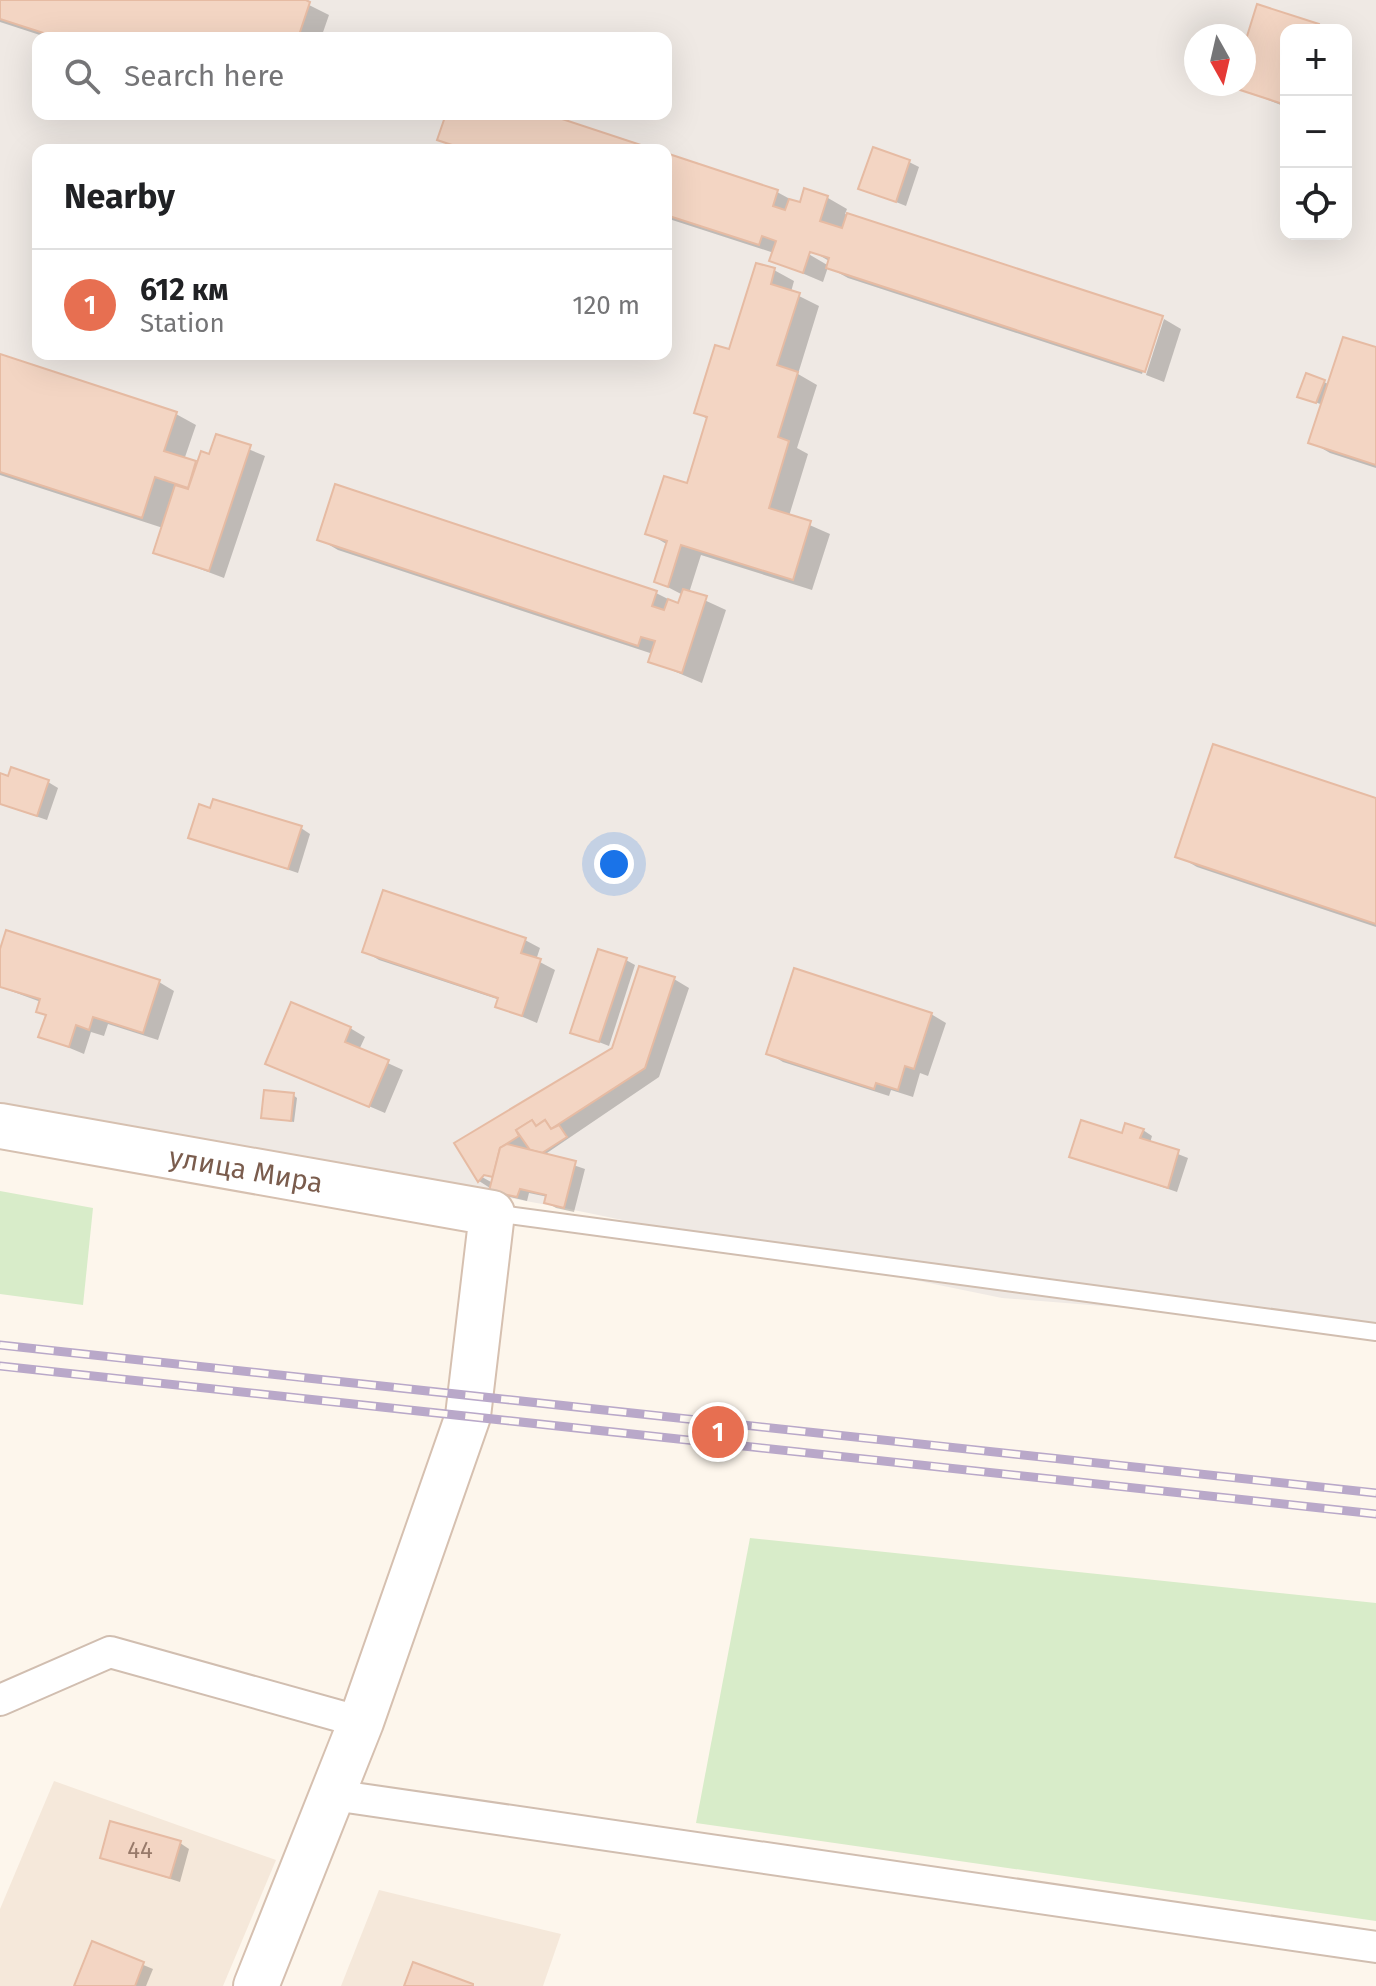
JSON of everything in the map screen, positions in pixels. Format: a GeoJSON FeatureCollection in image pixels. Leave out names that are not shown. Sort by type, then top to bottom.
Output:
{"type":"FeatureCollection","features":[{"type":"Feature","properties":{"kind":"street","name":"улица Мира"},"geometry":{"type":"LineString","coordinates":[[0,1126],[492,1213]]}},
{"type":"Feature","properties":{"kind":"street"},"geometry":{"type":"LineString","coordinates":[[256,1986],[361,1722],[468,1416],[492,1213]]}},
{"type":"Feature","properties":{"kind":"street"},"geometry":{"type":"LineString","coordinates":[[0,1700],[110,1652],[361,1722]]}},
{"type":"Feature","properties":{"kind":"street"},"geometry":{"type":"LineString","coordinates":[[333,1795],[1376,1947]]}},
{"type":"Feature","properties":{"kind":"lane"},"geometry":{"type":"LineString","coordinates":[[492,1213],[1376,1332]]}},
{"type":"Feature","properties":{"kind":"shaded area"},"geometry":{"type":"Polygon","coordinates":[[[0,0],[1376,0],[1376,1328],[1002,1298],[564,1208],[0,1105],[0,0]]]}},
{"type":"Feature","properties":{"kind":"shaded area"},"geometry":{"type":"Polygon","coordinates":[[[54,1781],[276,1860],[223,1986],[0,1986],[0,1909],[54,1781]]]}},
{"type":"Feature","properties":{"kind":"shaded area"},"geometry":{"type":"Polygon","coordinates":[[[379,1890],[561,1934],[543,1986],[341,1986],[379,1890]]]}},
{"type":"Feature","properties":{"kind":"green space"},"geometry":{"type":"Polygon","coordinates":[[[0,1191],[93,1208],[83,1305],[0,1294],[0,1191]]]}},
{"type":"Feature","properties":{"kind":"green space"},"geometry":{"type":"Polygon","coordinates":[[[750,1538],[1376,1603],[1376,1921],[696,1823],[750,1538]]]}},
{"type":"Feature","properties":{"kind":"building"},"geometry":{"type":"Polygon","coordinates":[[[0,0],[310,2],[300,32],[40,32],[0,19],[0,0]]]}},
{"type":"Feature","properties":{"kind":"building"},"geometry":{"type":"Polygon","coordinates":[[[1257,4],[1319,24],[1280,24],[1280,103],[1256,95],[1256,24],[1251,24],[1257,4]]]}},
{"type":"Feature","properties":{"kind":"building"},"geometry":{"type":"Polygon","coordinates":[[[444,120],[565,120],[638,144],[449,144],[437,140],[444,120]]]}},
{"type":"Feature","properties":{"kind":"building"},"geometry":{"type":"Polygon","coordinates":[[[873,147],[910,160],[896,202],[858,189],[873,147]]]}},
{"type":"Feature","properties":{"kind":"building"},"geometry":{"type":"Polygon","coordinates":[[[672,155],[778,190],[773,206],[785,210],[789,199],[800,202],[804,188],[828,196],[820,221],[842,228],[847,213],[1163,316],[1145,372],[826,268],[829,258],[810,252],[803,273],[769,261],[776,241],[762,236],[759,245],[672,217],[672,155]]]}},
{"type":"Feature","properties":{"kind":"building"},"geometry":{"type":"Polygon","coordinates":[[[756,263],[775,268],[771,284],[800,293],[777,365],[798,372],[778,437],[789,441],[769,508],[811,521],[793,580],[681,545],[668,587],[654,582],[667,541],[645,534],[664,476],[687,483],[707,417],[694,413],[715,345],[729,349],[756,263]]]}},
{"type":"Feature","properties":{"kind":"building"},"geometry":{"type":"Polygon","coordinates":[[[1343,337],[1376,347],[1376,465],[1308,443],[1343,337]]]}},
{"type":"Feature","properties":{"kind":"building"},"geometry":{"type":"Polygon","coordinates":[[[0,354],[177,412],[164,451],[196,461],[188,488],[155,477],[142,518],[0,472],[0,354]]]}},
{"type":"Feature","properties":{"kind":"building"},"geometry":{"type":"Polygon","coordinates":[[[1306,373],[1325,380],[1316,403],[1297,397],[1306,373]]]}},
{"type":"Feature","properties":{"kind":"building"},"geometry":{"type":"Polygon","coordinates":[[[216,434],[251,445],[209,571],[153,553],[175,485],[188,489],[201,451],[209,454],[216,434]]]}},
{"type":"Feature","properties":{"kind":"building"},"geometry":{"type":"Polygon","coordinates":[[[335,484],[657,591],[652,606],[664,610],[668,599],[678,603],[683,589],[707,596],[682,673],[648,662],[655,641],[641,637],[638,646],[317,540],[335,484]]]}},
{"type":"Feature","properties":{"kind":"building"},"geometry":{"type":"Polygon","coordinates":[[[1213,744],[1376,798],[1376,924],[1175,857],[1213,744]]]}},
{"type":"Feature","properties":{"kind":"building"},"geometry":{"type":"Polygon","coordinates":[[[11,767],[49,780],[37,816],[0,804],[0,773],[8,776],[11,767]]]}},
{"type":"Feature","properties":{"kind":"building"},"geometry":{"type":"Polygon","coordinates":[[[213,799],[302,826],[288,869],[188,838],[199,804],[210,808],[213,799]]]}},
{"type":"Feature","properties":{"kind":"building"},"geometry":{"type":"Polygon","coordinates":[[[383,890],[526,938],[521,953],[541,959],[522,1016],[495,1007],[498,998],[362,952],[383,890]]]}},
{"type":"Feature","properties":{"kind":"building"},"geometry":{"type":"Polygon","coordinates":[[[6,930],[160,980],[143,1033],[93,1017],[89,1030],[76,1025],[69,1047],[38,1037],[46,1015],[36,1012],[40,999],[0,987],[0,949],[6,930]]]}},
{"type":"Feature","properties":{"kind":"building"},"geometry":{"type":"Polygon","coordinates":[[[598,949],[627,958],[599,1042],[570,1033],[598,949]]]}},
{"type":"Feature","properties":{"kind":"building"},"geometry":{"type":"Polygon","coordinates":[[[639,966],[675,977],[645,1068],[551,1129],[545,1120],[536,1126],[532,1120],[516,1130],[519,1136],[500,1148],[493,1177],[484,1175],[478,1182],[454,1143],[612,1048],[639,966]]]}},
{"type":"Feature","properties":{"kind":"building"},"geometry":{"type":"Polygon","coordinates":[[[794,968],[932,1013],[914,1069],[905,1066],[898,1090],[876,1083],[874,1089],[766,1054],[794,968]]]}},
{"type":"Feature","properties":{"kind":"building"},"geometry":{"type":"Polygon","coordinates":[[[291,1002],[351,1027],[345,1042],[389,1060],[369,1107],[265,1064],[291,1002]]]}},
{"type":"Feature","properties":{"kind":"building"},"geometry":{"type":"Polygon","coordinates":[[[264,1090],[294,1093],[291,1121],[261,1118],[264,1090]]]}},
{"type":"Feature","properties":{"kind":"building"},"geometry":{"type":"Polygon","coordinates":[[[532,1120],[536,1126],[545,1120],[551,1129],[559,1125],[567,1137],[542,1153],[530,1150],[516,1130],[532,1120]]]}},
{"type":"Feature","properties":{"kind":"building"},"geometry":{"type":"Polygon","coordinates":[[[1081,1120],[1122,1133],[1125,1123],[1144,1129],[1140,1138],[1179,1150],[1168,1188],[1069,1157],[1081,1120]]]}},
{"type":"Feature","properties":{"kind":"building"},"geometry":{"type":"Polygon","coordinates":[[[507,1144],[576,1161],[564,1208],[544,1203],[546,1195],[520,1189],[517,1197],[489,1191],[500,1148],[507,1144]]]}},
{"type":"Feature","properties":{"kind":"building"},"geometry":{"type":"Polygon","coordinates":[[[110,1821],[181,1841],[170,1878],[100,1858],[110,1821]]]}},
{"type":"Feature","properties":{"kind":"building"},"geometry":{"type":"Polygon","coordinates":[[[92,1941],[144,1962],[135,1986],[74,1986],[92,1941]]]}},
{"type":"Feature","properties":{"kind":"building"},"geometry":{"type":"Polygon","coordinates":[[[413,1962],[473,1984],[473,1986],[404,1986],[413,1962]]]}},
{"type":"Feature","properties":{"kind":"railway"},"geometry":{"type":"LineString","coordinates":[[0,1345],[1376,1493]]}},
{"type":"Feature","properties":{"kind":"railway"},"geometry":{"type":"LineString","coordinates":[[0,1366],[1376,1514]]}},
{"type":"Feature","properties":{"kind":"place","name":"612 км"},"geometry":{"type":"Point","coordinates":[718,1432]}}]}
